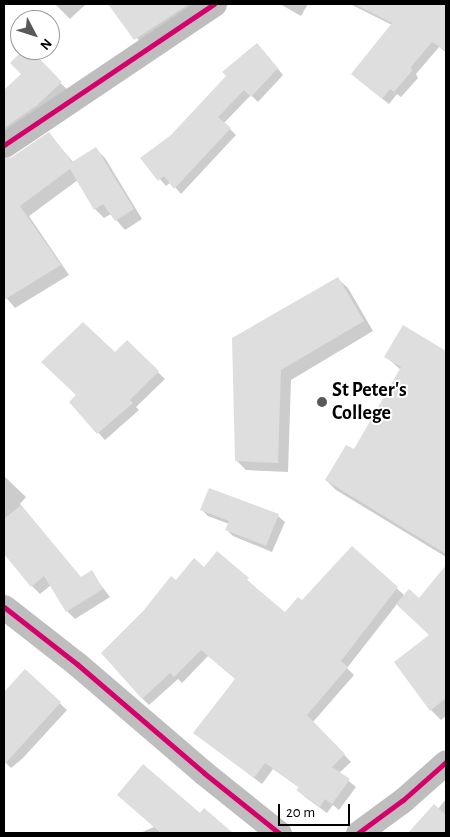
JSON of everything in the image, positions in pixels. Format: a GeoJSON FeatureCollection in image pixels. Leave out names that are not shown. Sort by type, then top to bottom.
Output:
{"type":"FeatureCollection","features":[{"type":"Feature","properties":{"kind":"street"},"geometry":{"type":"LineString","coordinates":[[4,146],[214,4]]}},
{"type":"Feature","properties":{"kind":"street"},"geometry":{"type":"LineString","coordinates":[[4,607],[77,664],[204,773],[279,833]]}},
{"type":"Feature","properties":{"kind":"street"},"geometry":{"type":"LineString","coordinates":[[358,833],[403,800],[446,762]]}},
{"type":"Feature","properties":{"kind":"building"},"geometry":{"type":"Polygon","coordinates":[[[108,4],[189,4],[134,40],[108,4]]]}},
{"type":"Feature","properties":{"kind":"building"},"geometry":{"type":"Polygon","coordinates":[[[354,4],[446,4],[446,51],[432,42],[411,67],[412,71],[394,92],[390,89],[382,99],[351,74],[392,23],[354,4]]]}},
{"type":"Feature","properties":{"kind":"building"},"geometry":{"type":"Polygon","coordinates":[[[257,43],[278,68],[251,97],[244,90],[218,117],[231,128],[174,189],[164,176],[158,181],[140,158],[171,135],[226,76],[222,72],[257,43]]]}},
{"type":"Feature","properties":{"kind":"building"},"geometry":{"type":"Polygon","coordinates":[[[13,60],[41,60],[62,82],[36,106],[4,128],[4,90],[21,74],[10,63],[13,60]]]}},
{"type":"Feature","properties":{"kind":"building"},"geometry":{"type":"Polygon","coordinates":[[[49,132],[72,162],[96,147],[134,209],[115,221],[103,204],[94,210],[70,169],[20,206],[61,265],[4,300],[4,159],[12,157],[49,132]]]}},
{"type":"Feature","properties":{"kind":"building"},"geometry":{"type":"Polygon","coordinates":[[[338,277],[364,321],[281,370],[278,463],[235,461],[232,338],[338,277]]]}},
{"type":"Feature","properties":{"kind":"building"},"geometry":{"type":"Polygon","coordinates":[[[83,322],[115,352],[127,340],[159,371],[130,400],[133,403],[97,434],[69,402],[76,395],[41,362],[83,322]]]}},
{"type":"Feature","properties":{"kind":"building"},"geometry":{"type":"Polygon","coordinates":[[[403,325],[446,351],[446,554],[325,480],[346,445],[354,449],[401,367],[384,357],[403,325]]]}},
{"type":"Feature","properties":{"kind":"building"},"geometry":{"type":"Polygon","coordinates":[[[209,488],[279,514],[266,546],[225,530],[229,521],[200,510],[209,488]]]}},
{"type":"Feature","properties":{"kind":"building"},"geometry":{"type":"Polygon","coordinates":[[[21,505],[81,577],[92,570],[103,589],[66,612],[44,576],[31,587],[4,554],[4,519],[21,505]]]}},
{"type":"Feature","properties":{"kind":"building"},"geometry":{"type":"Polygon","coordinates":[[[352,546],[398,587],[341,661],[348,667],[307,715],[345,754],[332,767],[350,779],[332,804],[325,799],[320,807],[296,790],[299,787],[265,763],[254,778],[193,733],[235,679],[201,650],[174,677],[170,673],[142,699],[101,653],[144,610],[171,576],[176,580],[194,558],[204,567],[217,551],[249,578],[247,580],[285,612],[298,597],[302,600],[352,546]]]}},
{"type":"Feature","properties":{"kind":"building"},"geometry":{"type":"Polygon","coordinates":[[[446,565],[446,698],[430,711],[394,662],[429,635],[396,604],[409,589],[419,598],[446,565]]]}},
{"type":"Feature","properties":{"kind":"building"},"geometry":{"type":"Polygon","coordinates":[[[25,669],[61,702],[4,765],[4,692],[25,669]]]}},
{"type":"Feature","properties":{"kind":"building"},"geometry":{"type":"Polygon","coordinates":[[[143,764],[200,813],[204,808],[233,833],[161,833],[117,795],[143,764]]]}},
{"type":"Feature","properties":{"kind":"building"},"geometry":{"type":"Polygon","coordinates":[[[434,804],[446,815],[446,833],[408,833],[434,804]]]}},
{"type":"Feature","properties":{"kind":"cycle path"},"geometry":{"type":"LineString","coordinates":[[4,145],[214,4]]}},
{"type":"Feature","properties":{"kind":"cycle path"},"geometry":{"type":"LineString","coordinates":[[4,607],[77,664],[204,773],[279,833]]}},
{"type":"Feature","properties":{"kind":"cycle path"},"geometry":{"type":"LineString","coordinates":[[358,833],[403,800],[446,762]]}},
{"type":"Feature","properties":{"kind":"place","name":"St Peter's College"},"geometry":{"type":"Point","coordinates":[322,402]}}]}
